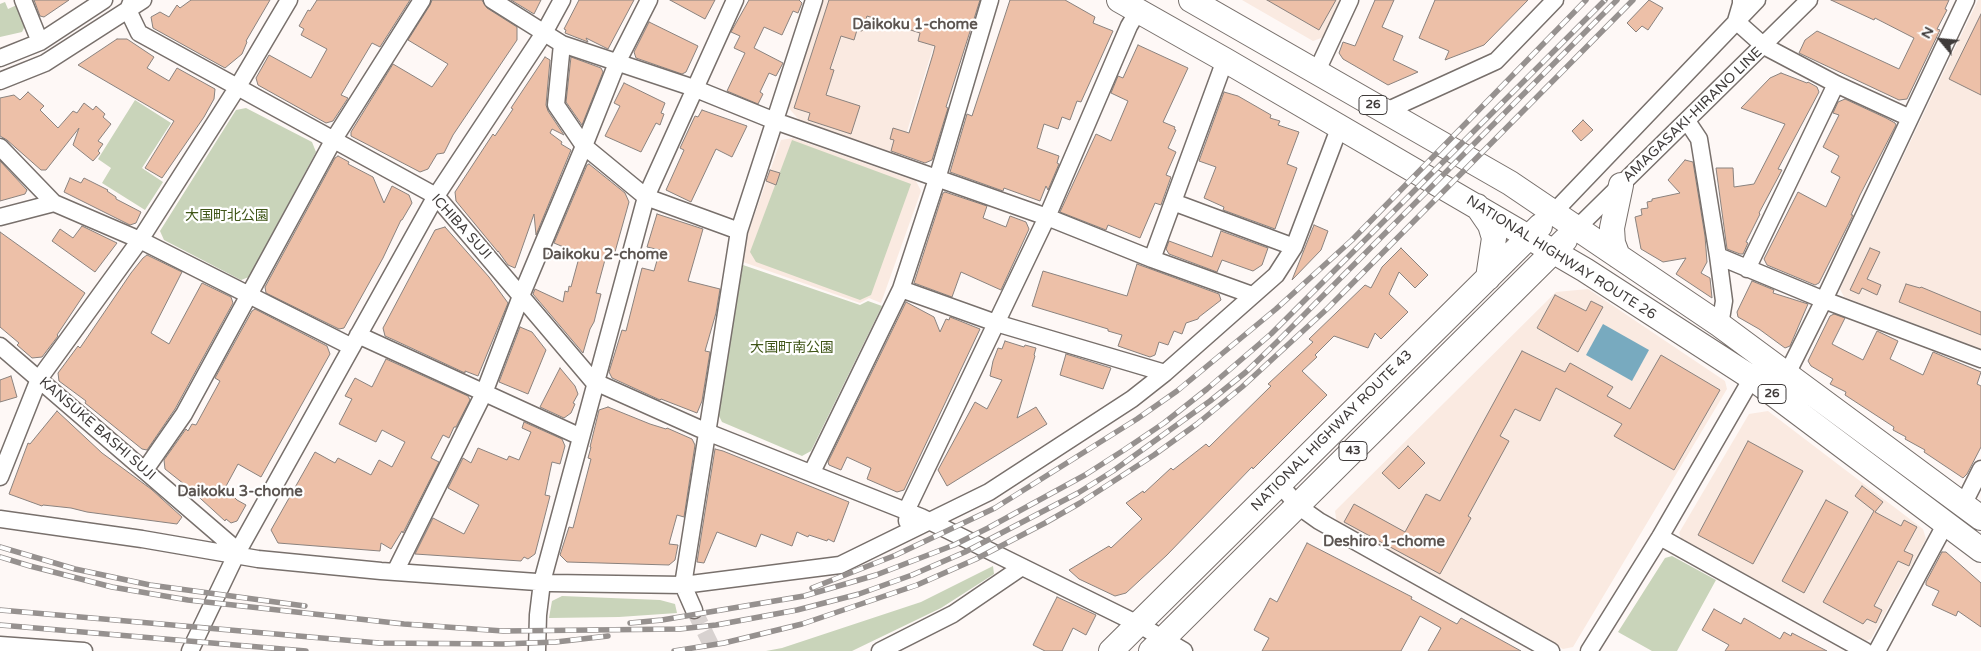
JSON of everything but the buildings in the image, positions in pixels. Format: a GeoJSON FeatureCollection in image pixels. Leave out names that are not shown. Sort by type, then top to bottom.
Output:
{"type":"FeatureCollection","features":[{"type":"Feature","properties":{"kind":"highway","name":"26"},"geometry":{"type":"LineString","coordinates":[[1191,0],[1510,184],[1720,325],[1972,512]]}},
{"type":"Feature","properties":{"kind":"highway","name":"NATIONAL HIGHWAY ROUTE 26"},"geometry":{"type":"LineString","coordinates":[[1128,6],[1555,251],[1752,378],[1981,550]]}},
{"type":"Feature","properties":{"kind":"highway"},"geometry":{"type":"LineString","coordinates":[[1618,256],[1612,228],[1621,185]]}},
{"type":"Feature","properties":{"kind":"highway"},"geometry":{"type":"LineString","coordinates":[[1476,205],[1490,226],[1494,238],[1488,278]]}},
{"type":"Feature","properties":{"kind":"highway","name":"NATIONAL HIGHWAY ROUTE 43"},"geometry":{"type":"LineString","coordinates":[[1111,651],[1553,213]]}},
{"type":"Feature","properties":{"kind":"highway","name":"NATIONAL HIGHWAY ROUTE 43"},"geometry":{"type":"LineString","coordinates":[[1157,645],[1577,228]]}},
{"type":"Feature","properties":{"kind":"street"},"geometry":{"type":"LineString","coordinates":[[23,0],[40,42]]}},
{"type":"Feature","properties":{"kind":"street"},"geometry":{"type":"LineString","coordinates":[[0,58],[40,42],[104,0]]}},
{"type":"Feature","properties":{"kind":"street"},"geometry":{"type":"LineString","coordinates":[[0,81],[44,63],[130,5],[143,0]]}},
{"type":"Feature","properties":{"kind":"street"},"geometry":{"type":"LineString","coordinates":[[0,477],[39,379],[140,240],[237,88],[289,0]]}},
{"type":"Feature","properties":{"kind":"street"},"geometry":{"type":"LineString","coordinates":[[145,470],[184,414],[334,139],[422,0]]}},
{"type":"Feature","properties":{"kind":"street"},"geometry":{"type":"LineString","coordinates":[[492,0],[562,44],[695,89],[775,121],[1046,217],[1152,259],[1252,295]]}},
{"type":"Feature","properties":{"kind":"street"},"geometry":{"type":"LineString","coordinates":[[190,651],[237,553],[436,196],[544,32],[562,0]]}},
{"type":"Feature","properties":{"kind":"street"},"geometry":{"type":"LineString","coordinates":[[395,572],[484,393],[521,296],[617,63],[649,0]]}},
{"type":"Feature","properties":{"kind":"street"},"geometry":{"type":"LineString","coordinates":[[537,651],[538,615],[542,582],[646,196],[735,0]]}},
{"type":"Feature","properties":{"kind":"street"},"geometry":{"type":"LineString","coordinates":[[694,610],[683,585],[739,231],[814,0]]}},
{"type":"Feature","properties":{"kind":"street"},"geometry":{"type":"LineString","coordinates":[[812,472],[901,289],[937,179],[990,0]]}},
{"type":"Feature","properties":{"kind":"street"},"geometry":{"type":"LineString","coordinates":[[1316,73],[1350,0]]}},
{"type":"Feature","properties":{"kind":"street"},"geometry":{"type":"LineString","coordinates":[[1384,112],[1496,61],[1555,0]]}},
{"type":"Feature","properties":{"kind":"street"},"geometry":{"type":"LineString","coordinates":[[1736,21],[1741,0]]}},
{"type":"Feature","properties":{"kind":"street"},"geometry":{"type":"LineString","coordinates":[[1553,213],[1757,0]]}},
{"type":"Feature","properties":{"kind":"street","name":"AMAGASAKI-HIRANO LINE"},"geometry":{"type":"LineString","coordinates":[[1577,228],[1809,0]]}},
{"type":"Feature","properties":{"kind":"street"},"geometry":{"type":"LineString","coordinates":[[1787,374],[1966,0]]}},
{"type":"Feature","properties":{"kind":"street","name":"ICHIBA SUJI"},"geometry":{"type":"LineString","coordinates":[[130,5],[139,33],[436,196],[593,381],[707,432],[812,472],[930,521],[1138,624],[1157,645],[1184,651]]}},
{"type":"Feature","properties":{"kind":"street"},"geometry":{"type":"LineString","coordinates":[[906,534],[909,505],[1046,217],[1129,26],[1128,6]]}},
{"type":"Feature","properties":{"kind":"street"},"geometry":{"type":"LineString","coordinates":[[1736,21],[1764,46],[1836,84],[1910,118]]}},
{"type":"Feature","properties":{"kind":"street"},"geometry":{"type":"LineString","coordinates":[[562,44],[556,106],[584,146],[646,196],[739,231]]}},
{"type":"Feature","properties":{"kind":"street"},"geometry":{"type":"LineString","coordinates":[[1152,259],[1225,60]]}},
{"type":"Feature","properties":{"kind":"street"},"geometry":{"type":"LineString","coordinates":[[1748,268],[1836,84]]}},
{"type":"Feature","properties":{"kind":"street"},"geometry":{"type":"LineString","coordinates":[[1686,121],[1699,139],[1724,301],[1720,325]]}},
{"type":"Feature","properties":{"kind":"street"},"geometry":{"type":"LineString","coordinates":[[0,520],[237,553],[258,559],[395,572],[542,582],[683,585],[840,565],[989,492],[1132,399],[1165,373],[1276,275],[1294,247],[1340,126]]}},
{"type":"Feature","properties":{"kind":"street"},"geometry":{"type":"LineString","coordinates":[[0,147],[54,203],[140,240],[249,295],[355,341],[484,393],[581,437]]}},
{"type":"Feature","properties":{"kind":"street"},"geometry":{"type":"LineString","coordinates":[[1173,202],[1294,247]]}},
{"type":"Feature","properties":{"kind":"street"},"geometry":{"type":"LineString","coordinates":[[0,217],[54,203]]}},
{"type":"Feature","properties":{"kind":"street"},"geometry":{"type":"LineString","coordinates":[[1718,256],[1824,300],[1981,358]]}},
{"type":"Feature","properties":{"kind":"street"},"geometry":{"type":"LineString","coordinates":[[901,289],[996,323],[1165,373]]}},
{"type":"Feature","properties":{"kind":"street","name":"KANSUKE BASHI SUJI"},"geometry":{"type":"LineString","coordinates":[[3,352],[39,379],[145,470],[237,553]]}},
{"type":"Feature","properties":{"kind":"street"},"geometry":{"type":"LineString","coordinates":[[1590,651],[1660,537],[1752,378]]}},
{"type":"Feature","properties":{"kind":"street"},"geometry":{"type":"LineString","coordinates":[[1972,512],[1981,469]]}},
{"type":"Feature","properties":{"kind":"street"},"geometry":{"type":"LineString","coordinates":[[1279,483],[1298,506],[1319,521],[1551,651]]}},
{"type":"Feature","properties":{"kind":"street"},"geometry":{"type":"LineString","coordinates":[[1877,651],[1946,523]]}},
{"type":"Feature","properties":{"kind":"street"},"geometry":{"type":"LineString","coordinates":[[1660,537],[1865,651]]}},
{"type":"Feature","properties":{"kind":"street"},"geometry":{"type":"LineString","coordinates":[[880,651],[953,614],[1022,567]]}},
{"type":"Feature","properties":{"kind":"street"},"geometry":{"type":"LineString","coordinates":[[0,645],[84,651]]}},
{"type":"Feature","properties":{"kind":"shaded area"},"geometry":{"type":"Polygon","coordinates":[[[820,0],[948,0],[899,157],[800,121],[787,106],[820,0]]]}},
{"type":"Feature","properties":{"kind":"shaded area"},"geometry":{"type":"Polygon","coordinates":[[[1242,0],[1340,0],[1324,37],[1313,41],[1242,0]]]}},
{"type":"Feature","properties":{"kind":"shaded area"},"geometry":{"type":"Polygon","coordinates":[[[1978,0],[1981,0],[1981,349],[1844,297],[1840,289],[1978,0]]]}},
{"type":"Feature","properties":{"kind":"shaded area"},"geometry":{"type":"Polygon","coordinates":[[[793,138],[916,181],[921,191],[881,303],[869,298],[860,303],[743,262],[748,233],[781,140],[793,138]]]}},
{"type":"Feature","properties":{"kind":"shaded area"},"geometry":{"type":"Polygon","coordinates":[[[1588,289],[1725,381],[1727,389],[1573,647],[1563,649],[1337,525],[1335,511],[1556,292],[1588,289]]]}},
{"type":"Feature","properties":{"kind":"shaded area"},"geometry":{"type":"Polygon","coordinates":[[[1768,411],[1923,529],[1926,539],[1871,639],[1863,642],[1682,541],[1679,533],[1749,414],[1768,411]]]}},
{"type":"Feature","properties":{"kind":"green space"},"geometry":{"type":"Polygon","coordinates":[[[5,2],[8,9],[19,4],[26,24],[22,32],[0,37],[0,4],[5,2]]]}},
{"type":"Feature","properties":{"kind":"green space"},"geometry":{"type":"Polygon","coordinates":[[[135,100],[171,123],[142,168],[163,182],[145,210],[102,183],[111,168],[98,159],[135,100]]]}},
{"type":"Feature","properties":{"kind":"green space","name":"大国町北公園"},"geometry":{"type":"Polygon","coordinates":[[[246,108],[312,142],[316,152],[249,277],[241,280],[164,240],[160,231],[236,110],[246,108]]]}},
{"type":"Feature","properties":{"kind":"green space"},"geometry":{"type":"Polygon","coordinates":[[[792,140],[911,184],[871,295],[860,300],[756,262],[750,252],[792,140]]]}},
{"type":"Feature","properties":{"kind":"green space","name":"大国町南公園"},"geometry":{"type":"Polygon","coordinates":[[[743,265],[860,305],[868,301],[882,306],[811,451],[802,456],[722,422],[718,414],[723,371],[743,265]]]}},
{"type":"Feature","properties":{"kind":"green space"},"geometry":{"type":"Polygon","coordinates":[[[1672,556],[1716,580],[1677,651],[1652,651],[1618,632],[1665,558],[1672,556]]]}},
{"type":"Feature","properties":{"kind":"green space"},"geometry":{"type":"Polygon","coordinates":[[[993,566],[994,574],[941,608],[852,651],[766,651],[782,648],[921,602],[993,566]]]}},
{"type":"Feature","properties":{"kind":"green space"},"geometry":{"type":"Polygon","coordinates":[[[562,596],[660,600],[675,604],[677,613],[619,617],[549,618],[552,601],[562,596]]]}},
{"type":"Feature","properties":{"kind":"water"},"geometry":{"type":"Polygon","coordinates":[[[1603,324],[1649,350],[1632,381],[1586,355],[1603,324]]]}},
{"type":"Feature","properties":{"kind":"tunnel"},"geometry":{"type":"LineString","coordinates":[[694,610],[714,651]]}},
{"type":"Feature","properties":{"kind":"railway"},"geometry":{"type":"LineString","coordinates":[[812,588],[896,555],[995,508],[1137,419],[1177,391],[1276,309],[1352,240],[1586,0]]}},
{"type":"Feature","properties":{"kind":"railway"},"geometry":{"type":"LineString","coordinates":[[630,623],[662,620],[804,596],[876,575],[954,545],[1085,475],[1164,423],[1271,334],[1605,0]]}},
{"type":"Feature","properties":{"kind":"railway"},"geometry":{"type":"LineString","coordinates":[[0,557],[112,587],[188,600],[404,624],[503,631],[680,629],[716,625],[797,610],[859,594],[912,575],[965,552],[1078,493],[1113,471],[1210,401],[1246,372],[1278,341],[1617,0]]}},
{"type":"Feature","properties":{"kind":"railway"},"geometry":{"type":"LineString","coordinates":[[674,651],[724,643],[802,624],[917,585],[976,559],[1045,523],[1080,503],[1154,455],[1197,424],[1242,387],[1328,308],[1633,0]]}},
{"type":"Feature","properties":{"kind":"railway"},"geometry":{"type":"LineString","coordinates":[[0,547],[75,569],[150,585],[305,606]]}},
{"type":"Feature","properties":{"kind":"railway"},"geometry":{"type":"LineString","coordinates":[[0,610],[379,643],[503,644],[556,642],[608,636]]}},
{"type":"Feature","properties":{"kind":"railway"},"geometry":{"type":"LineString","coordinates":[[0,625],[306,651]]}},
{"type":"Feature","properties":{"kind":"district","name":"Daikoku 1-chome"},"geometry":{"type":"Point","coordinates":[915,25]}},
{"type":"Feature","properties":{"kind":"district","name":"Daikoku 2-chome"},"geometry":{"type":"Point","coordinates":[605,255]}},
{"type":"Feature","properties":{"kind":"district","name":"Daikoku 3-chome"},"geometry":{"type":"Point","coordinates":[240,492]}},
{"type":"Feature","properties":{"kind":"district","name":"Deshiro 1-chome"},"geometry":{"type":"Point","coordinates":[1384,542]}}]}
